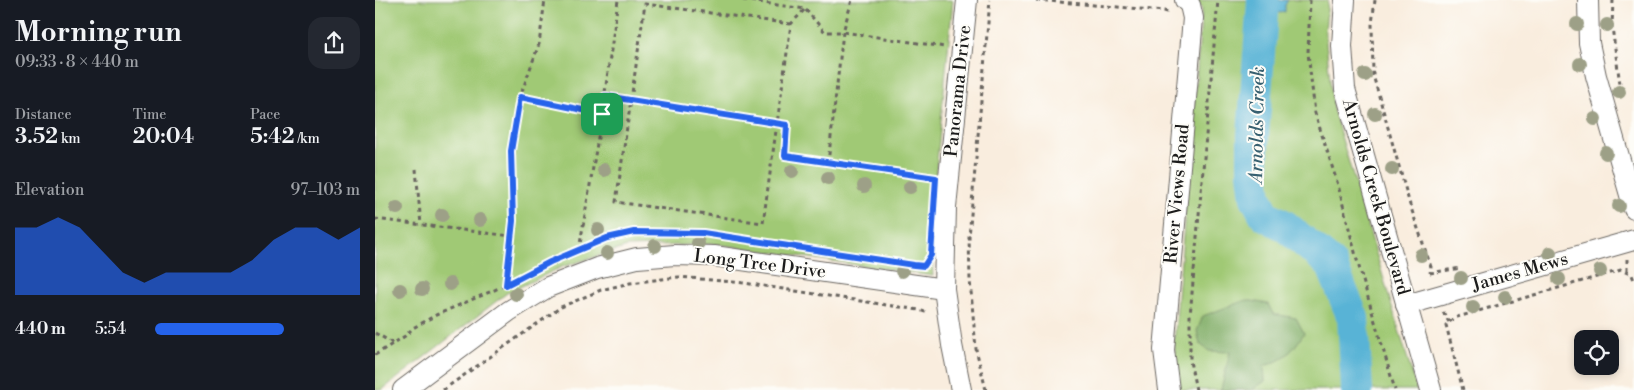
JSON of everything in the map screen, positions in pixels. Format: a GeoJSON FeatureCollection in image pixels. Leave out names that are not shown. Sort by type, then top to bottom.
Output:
{"type":"FeatureCollection","features":[{"type":"Feature","properties":{"kind":"street","name":"Panorama Drive"},"geometry":{"type":"LineString","coordinates":[[961,390],[944,289],[946,207],[949,179],[950,50],[967,0]]}},
{"type":"Feature","properties":{"kind":"street","name":"Arnolds Creek Boulevard"},"geometry":{"type":"LineString","coordinates":[[1345,0],[1342,46],[1345,89],[1431,390]]}},
{"type":"Feature","properties":{"kind":"street"},"geometry":{"type":"LineString","coordinates":[[1588,0],[1589,43],[1596,76],[1634,210]]}},
{"type":"Feature","properties":{"kind":"street","name":"River Views Road"},"geometry":{"type":"LineString","coordinates":[[1169,390],[1164,350],[1193,18],[1190,5],[1178,7]]}},
{"type":"Feature","properties":{"kind":"street","name":"James Mews"},"geometry":{"type":"LineString","coordinates":[[1406,305],[1634,240]]}},
{"type":"Feature","properties":{"kind":"street","name":"Long Tree Drive"},"geometry":{"type":"LineString","coordinates":[[403,390],[509,311],[548,286],[597,268],[637,258],[675,255],[714,256],[944,289]]}},
{"type":"Feature","properties":{"kind":"path"},"geometry":{"type":"LineString","coordinates":[[506,285],[513,221],[511,151],[520,97],[539,44],[545,0]]}},
{"type":"Feature","properties":{"kind":"path"},"geometry":{"type":"LineString","coordinates":[[579,250],[605,96],[618,0]]}},
{"type":"Feature","properties":{"kind":"path"},"geometry":{"type":"LineString","coordinates":[[743,0],[805,10],[825,32],[843,32],[950,50]]}},
{"type":"Feature","properties":{"kind":"path"},"geometry":{"type":"LineString","coordinates":[[828,163],[843,32],[852,0]]}},
{"type":"Feature","properties":{"kind":"path"},"geometry":{"type":"LineString","coordinates":[[986,390],[976,349],[970,280],[969,237],[990,0]]}},
{"type":"Feature","properties":{"kind":"path"},"geometry":{"type":"LineString","coordinates":[[1036,0],[1165,11],[1178,7]]}},
{"type":"Feature","properties":{"kind":"path"},"geometry":{"type":"LineString","coordinates":[[1196,390],[1190,361],[1190,316],[1218,0]]}},
{"type":"Feature","properties":{"kind":"path"},"geometry":{"type":"LineString","coordinates":[[1310,0],[1308,53],[1315,113],[1338,185],[1357,260],[1395,390]]}},
{"type":"Feature","properties":{"kind":"path"},"geometry":{"type":"LineString","coordinates":[[1375,0],[1372,24],[1373,75],[1410,205],[1431,267],[1430,273],[1433,289],[1439,296],[1449,322]]}},
{"type":"Feature","properties":{"kind":"path"},"geometry":{"type":"LineString","coordinates":[[1613,0],[1612,27],[1621,86]]}},
{"type":"Feature","properties":{"kind":"path"},"geometry":{"type":"LineString","coordinates":[[791,24],[645,4],[616,202],[763,223],[791,24],[805,10]]}},
{"type":"Feature","properties":{"kind":"path"},"geometry":{"type":"LineString","coordinates":[[605,96],[787,125],[785,156],[949,179]]}},
{"type":"Feature","properties":{"kind":"path"},"geometry":{"type":"LineString","coordinates":[[520,97],[602,114]]}},
{"type":"Feature","properties":{"kind":"path"},"geometry":{"type":"LineString","coordinates":[[417,169],[421,225]]}},
{"type":"Feature","properties":{"kind":"path"},"geometry":{"type":"LineString","coordinates":[[375,219],[511,236]]}},
{"type":"Feature","properties":{"kind":"path"},"geometry":{"type":"LineString","coordinates":[[375,355],[413,328],[436,315],[506,285],[550,262],[607,238],[634,232],[703,233],[810,249]]}},
{"type":"Feature","properties":{"kind":"path"},"geometry":{"type":"LineString","coordinates":[[1430,273],[1469,266]]}},
{"type":"Feature","properties":{"kind":"path"},"geometry":{"type":"LineString","coordinates":[[1463,390],[1446,325],[1453,318],[1621,270],[1632,275],[1634,280]]}},
{"type":"Feature","properties":{"kind":"path"},"geometry":{"type":"LineString","coordinates":[[443,390],[561,307],[601,290],[630,283],[679,277],[744,283],[919,310],[928,313],[933,321]]}},
{"type":"Feature","properties":{"kind":"path"},"geometry":{"type":"LineString","coordinates":[[375,333],[393,343]]}},
{"type":"Feature","properties":{"kind":"green space"},"geometry":{"type":"Polygon","coordinates":[[[375,0],[953,0],[930,232],[933,276],[716,244],[627,247],[562,267],[507,293],[382,390],[375,390],[375,0]]]}},
{"type":"Feature","properties":{"kind":"green space"},"geometry":{"type":"Polygon","coordinates":[[[1197,0],[1328,0],[1325,32],[1333,109],[1417,390],[1180,390],[1174,344],[1202,9],[1197,0]]]}},
{"type":"Feature","properties":{"kind":"green space"},"geometry":{"type":"Polygon","coordinates":[[[1246,300],[1268,304],[1273,314],[1296,318],[1304,333],[1288,354],[1278,361],[1264,366],[1265,381],[1252,390],[1221,390],[1230,352],[1209,351],[1200,344],[1197,331],[1203,316],[1246,300]]]}},
{"type":"Feature","properties":{"kind":"water"},"geometry":{"type":"Polygon","coordinates":[[[1260,0],[1288,0],[1285,5],[1285,12],[1279,13],[1273,7],[1270,11],[1262,8],[1260,0]]]}},
{"type":"Feature","properties":{"kind":"waterway","name":"Arnolds Creek"},"geometry":{"type":"LineString","coordinates":[[1263,0],[1253,135],[1253,173],[1256,198],[1265,215],[1285,226],[1331,264],[1353,318],[1357,390]]}},
{"type":"Feature","properties":{"kind":"route"},"geometry":{"type":"LineString","coordinates":[[605,96],[787,125],[785,156],[936,178],[931,255],[924,266],[703,233],[634,232],[607,238],[550,262],[506,285],[513,221],[511,151],[520,97],[602,114],[605,96]]}}]}
